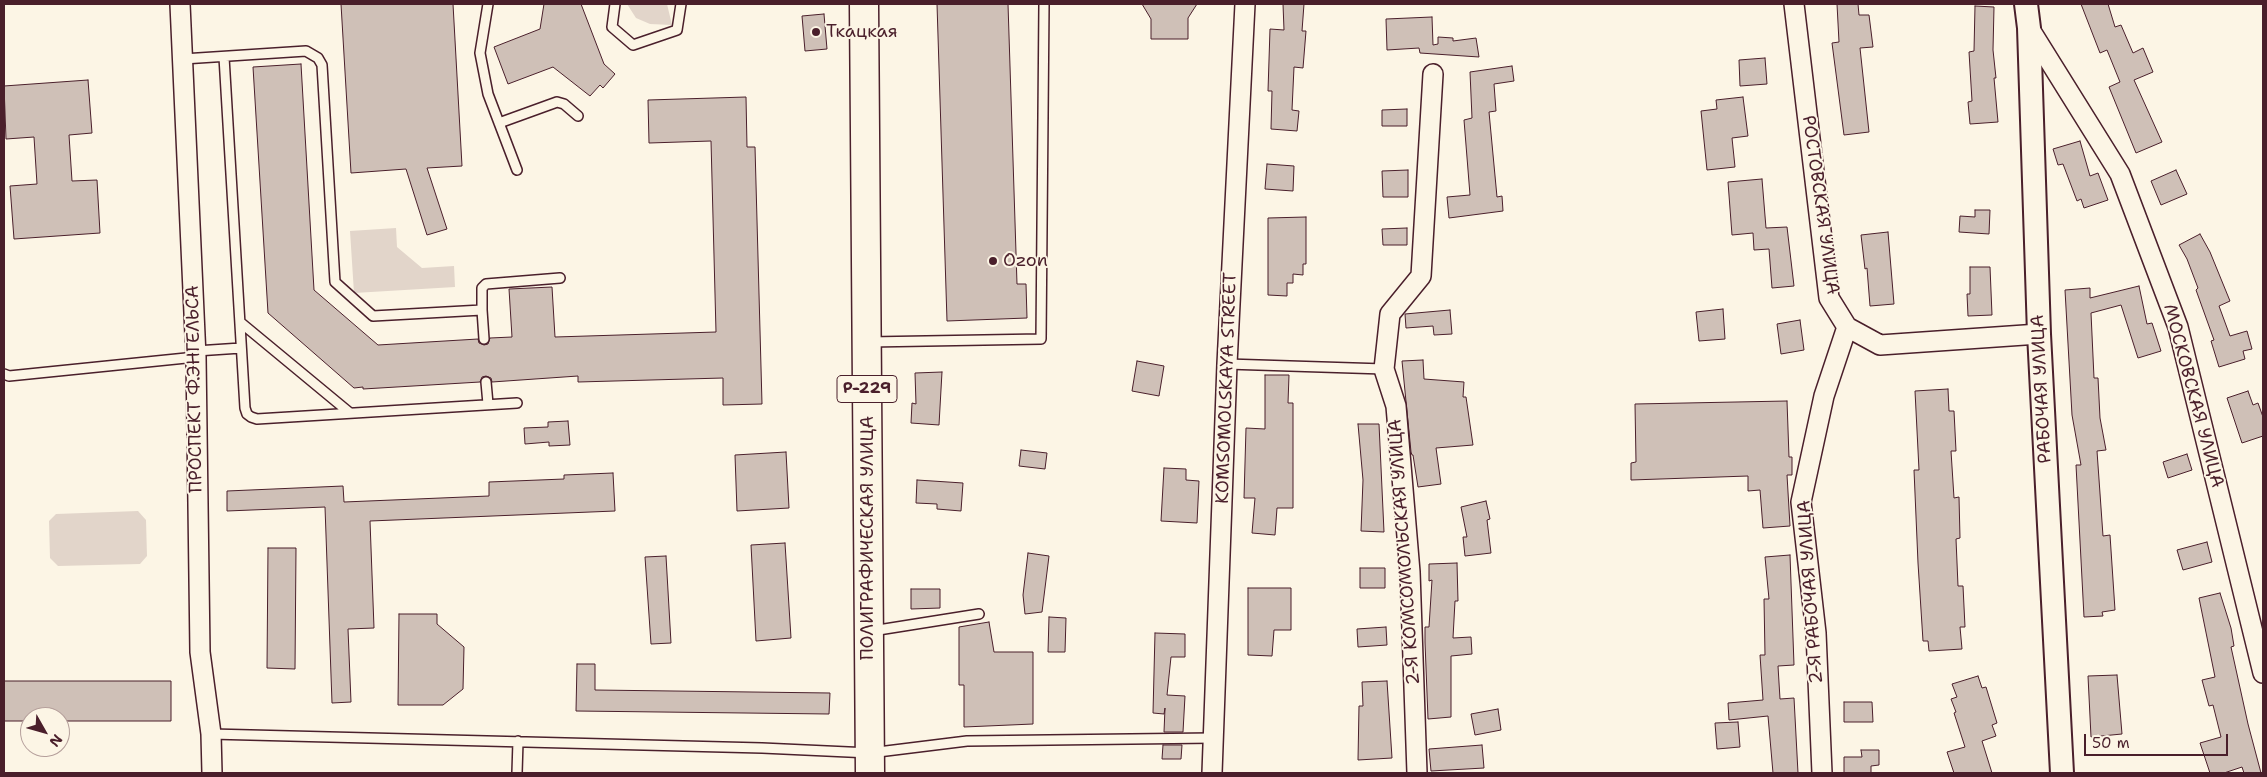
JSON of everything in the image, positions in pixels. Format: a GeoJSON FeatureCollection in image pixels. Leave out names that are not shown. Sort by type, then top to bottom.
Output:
{"type":"FeatureCollection","features":[{"type":"Feature","properties":{"kind":"main road","name":"ПОЛИГРАФИЧЕСКАЯ УЛИЦА"},"geometry":{"type":"LineString","coordinates":[[864,4],[870,763]]}},
{"type":"Feature","properties":{"kind":"street","name":"ПРОСПЕКТ Ф.ЭНГЕЛЬСА"},"geometry":{"type":"LineString","coordinates":[[180,4],[196,354],[200,652],[212,734],[212,773]]}},
{"type":"Feature","properties":{"kind":"street","name":"KOMSOMOLSKAYA STREET"},"geometry":{"type":"LineString","coordinates":[[1212,773],[1227,364],[1245,4]]}},
{"type":"Feature","properties":{"kind":"street","name":"РОСТОВСКАЯ УЛИЦА"},"geometry":{"type":"LineString","coordinates":[[1794,4],[1829,298],[1847,326],[1880,345],[2039,334]]}},
{"type":"Feature","properties":{"kind":"street","name":"РАБОЧАЯ УЛИЦА"},"geometry":{"type":"LineString","coordinates":[[2026,4],[2029,28],[2039,334],[2062,773]]}},
{"type":"Feature","properties":{"kind":"street","name":"МОСКОВСКАЯ УЛИЦА"},"geometry":{"type":"LineString","coordinates":[[2029,28],[2120,174],[2178,327],[2263,673]]}},
{"type":"Feature","properties":{"kind":"street","name":"2-Я КОМСОМОЛЬСКАЯ УЛИЦА"},"geometry":{"type":"LineString","coordinates":[[1417,773],[1409,562],[1396,406],[1384,369],[1390,314],[1421,276],[1432,74]]}},
{"type":"Feature","properties":{"kind":"street","name":"2-Я РАБОЧАЯ УЛИЦА"},"geometry":{"type":"LineString","coordinates":[[1822,773],[1816,633],[1801,502],[1824,396],[1847,326]]}},
{"type":"Feature","properties":{"kind":"lane"},"geometry":{"type":"LineString","coordinates":[[488,4],[480,52],[488,94],[517,170]]}},
{"type":"Feature","properties":{"kind":"lane"},"geometry":{"type":"LineString","coordinates":[[615,4],[612,27],[633,45],[676,30],[681,4]]}},
{"type":"Feature","properties":{"kind":"lane"},"geometry":{"type":"LineString","coordinates":[[867,342],[1041,339],[1044,4]]}},
{"type":"Feature","properties":{"kind":"lane"},"geometry":{"type":"LineString","coordinates":[[183,59],[306,51],[318,58],[322,65],[335,282],[339,288],[370,314],[377,317],[482,310]]}},
{"type":"Feature","properties":{"kind":"lane"},"geometry":{"type":"LineString","coordinates":[[224,56],[245,408],[251,418],[517,403]]}},
{"type":"Feature","properties":{"kind":"lane"},"geometry":{"type":"LineString","coordinates":[[499,123],[558,102],[564,104],[578,116]]}},
{"type":"Feature","properties":{"kind":"lane"},"geometry":{"type":"LineString","coordinates":[[484,338],[482,288],[486,284],[560,278]]}},
{"type":"Feature","properties":{"kind":"lane"},"geometry":{"type":"LineString","coordinates":[[240,322],[350,413]]}},
{"type":"Feature","properties":{"kind":"lane"},"geometry":{"type":"LineString","coordinates":[[4,374],[9,376],[241,348]]}},
{"type":"Feature","properties":{"kind":"lane"},"geometry":{"type":"LineString","coordinates":[[1227,364],[1384,369]]}},
{"type":"Feature","properties":{"kind":"lane"},"geometry":{"type":"LineString","coordinates":[[486,382],[488,404]]}},
{"type":"Feature","properties":{"kind":"lane"},"geometry":{"type":"LineString","coordinates":[[869,631],[978,614]]}},
{"type":"Feature","properties":{"kind":"lane"},"geometry":{"type":"LineString","coordinates":[[212,734],[518,741],[870,763],[967,740],[1213,738]]}},
{"type":"Feature","properties":{"kind":"lane"},"geometry":{"type":"LineString","coordinates":[[517,773],[518,741]]}},
{"type":"Feature","properties":{"kind":"shaded area"},"geometry":{"type":"Polygon","coordinates":[[[627,4],[667,4],[672,25],[650,24],[636,18],[627,4]]]}},
{"type":"Feature","properties":{"kind":"shaded area"},"geometry":{"type":"Polygon","coordinates":[[[396,228],[397,247],[422,268],[454,266],[455,287],[354,293],[350,231],[396,228]]]}},
{"type":"Feature","properties":{"kind":"shaded area"},"geometry":{"type":"Polygon","coordinates":[[[138,511],[146,520],[147,556],[140,564],[58,566],[50,558],[49,521],[56,514],[138,511]]]}},
{"type":"Feature","properties":{"kind":"building"},"geometry":{"type":"Polygon","coordinates":[[[341,4],[453,4],[462,166],[427,168],[447,229],[427,235],[406,169],[351,173],[341,4]]]}},
{"type":"Feature","properties":{"kind":"building"},"geometry":{"type":"Polygon","coordinates":[[[544,4],[581,4],[604,64],[615,74],[603,88],[600,85],[590,96],[553,67],[508,84],[494,47],[540,29],[544,4]]]}},
{"type":"Feature","properties":{"kind":"building"},"geometry":{"type":"Polygon","coordinates":[[[937,4],[1008,4],[1017,284],[1026,284],[1027,318],[947,321],[937,4]]]}},
{"type":"Feature","properties":{"kind":"building"},"geometry":{"type":"Polygon","coordinates":[[[1142,4],[1197,4],[1188,18],[1188,39],[1151,39],[1151,19],[1142,4]]]}},
{"type":"Feature","properties":{"kind":"building"},"geometry":{"type":"Polygon","coordinates":[[[1283,4],[1304,4],[1302,31],[1306,31],[1303,68],[1294,67],[1292,110],[1299,111],[1297,131],[1271,129],[1272,91],[1268,91],[1270,29],[1284,30],[1283,4]]]}},
{"type":"Feature","properties":{"kind":"building"},"geometry":{"type":"Polygon","coordinates":[[[1837,4],[1858,4],[1859,15],[1869,15],[1873,47],[1860,48],[1869,132],[1844,135],[1832,43],[1839,42],[1837,4]]]}},
{"type":"Feature","properties":{"kind":"building"},"geometry":{"type":"Polygon","coordinates":[[[2081,4],[2108,4],[2115,27],[2121,25],[2133,53],[2143,48],[2153,72],[2134,80],[2162,142],[2136,153],[2109,87],[2120,82],[2107,50],[2100,53],[2081,4]]]}},
{"type":"Feature","properties":{"kind":"building"},"geometry":{"type":"Polygon","coordinates":[[[1975,6],[1994,7],[1993,50],[1998,122],[1970,124],[1968,102],[1972,101],[1969,52],[1974,51],[1975,6]]]}},
{"type":"Feature","properties":{"kind":"building"},"geometry":{"type":"Polygon","coordinates":[[[824,14],[827,49],[805,51],[802,16],[824,14]]]}},
{"type":"Feature","properties":{"kind":"building"},"geometry":{"type":"Polygon","coordinates":[[[1432,17],[1433,45],[1438,44],[1438,37],[1453,38],[1453,41],[1476,38],[1479,57],[1420,53],[1419,48],[1387,50],[1386,19],[1432,17]]]}},
{"type":"Feature","properties":{"kind":"building"},"geometry":{"type":"Polygon","coordinates":[[[1765,58],[1767,84],[1740,86],[1739,60],[1765,58]]]}},
{"type":"Feature","properties":{"kind":"building"},"geometry":{"type":"Polygon","coordinates":[[[301,64],[314,290],[378,345],[478,339],[479,343],[484,345],[488,344],[490,338],[512,337],[509,289],[552,287],[555,337],[716,332],[711,141],[649,143],[648,100],[746,97],[747,147],[755,147],[762,404],[723,405],[723,378],[578,382],[578,376],[492,382],[491,378],[486,376],[482,377],[480,382],[354,388],[268,313],[253,67],[301,64]]]}},
{"type":"Feature","properties":{"kind":"building"},"geometry":{"type":"Polygon","coordinates":[[[1512,66],[1514,81],[1494,84],[1496,111],[1489,112],[1497,197],[1502,196],[1503,211],[1449,218],[1447,197],[1470,195],[1464,120],[1472,118],[1470,72],[1512,66]]]}},
{"type":"Feature","properties":{"kind":"building"},"geometry":{"type":"Polygon","coordinates":[[[88,80],[92,133],[69,135],[72,181],[97,180],[100,233],[14,239],[10,186],[37,184],[34,137],[6,139],[4,86],[88,80]]]}},
{"type":"Feature","properties":{"kind":"building"},"geometry":{"type":"Polygon","coordinates":[[[1743,97],[1748,136],[1732,138],[1735,167],[1707,170],[1701,111],[1717,109],[1716,100],[1743,97]]]}},
{"type":"Feature","properties":{"kind":"building"},"geometry":{"type":"Polygon","coordinates":[[[1407,109],[1407,126],[1382,126],[1382,110],[1407,109]]]}},
{"type":"Feature","properties":{"kind":"building"},"geometry":{"type":"Polygon","coordinates":[[[2080,141],[2090,176],[2098,173],[2108,200],[2084,208],[2081,199],[2077,201],[2063,164],[2058,165],[2053,149],[2080,141]]]}},
{"type":"Feature","properties":{"kind":"building"},"geometry":{"type":"Polygon","coordinates":[[[1267,164],[1294,166],[1293,191],[1265,189],[1267,164]]]}},
{"type":"Feature","properties":{"kind":"building"},"geometry":{"type":"Polygon","coordinates":[[[1408,170],[1408,197],[1383,197],[1382,171],[1408,170]]]}},
{"type":"Feature","properties":{"kind":"building"},"geometry":{"type":"Polygon","coordinates":[[[2176,170],[2187,194],[2161,205],[2151,181],[2176,170]]]}},
{"type":"Feature","properties":{"kind":"building"},"geometry":{"type":"Polygon","coordinates":[[[1762,179],[1766,228],[1787,227],[1794,286],[1772,288],[1769,249],[1754,250],[1753,233],[1732,235],[1728,182],[1762,179]]]}},
{"type":"Feature","properties":{"kind":"building"},"geometry":{"type":"Polygon","coordinates":[[[1975,210],[1990,210],[1989,234],[1959,232],[1960,216],[1975,217],[1975,210]]]}},
{"type":"Feature","properties":{"kind":"building"},"geometry":{"type":"Polygon","coordinates":[[[1306,217],[1306,264],[1303,264],[1303,275],[1293,274],[1293,283],[1287,283],[1287,296],[1268,295],[1268,218],[1306,217]]]}},
{"type":"Feature","properties":{"kind":"building"},"geometry":{"type":"Polygon","coordinates":[[[1407,228],[1407,245],[1383,245],[1382,229],[1407,228]]]}},
{"type":"Feature","properties":{"kind":"building"},"geometry":{"type":"Polygon","coordinates":[[[1888,232],[1894,304],[1870,306],[1867,268],[1865,269],[1861,235],[1888,232]]]}},
{"type":"Feature","properties":{"kind":"building"},"geometry":{"type":"Polygon","coordinates":[[[2200,234],[2210,252],[2230,301],[2219,306],[2230,336],[2247,331],[2252,349],[2243,351],[2245,359],[2219,367],[2211,341],[2214,340],[2196,290],[2198,288],[2187,259],[2179,245],[2200,234]]]}},
{"type":"Feature","properties":{"kind":"building"},"geometry":{"type":"Polygon","coordinates":[[[1970,267],[1990,267],[1992,315],[1968,316],[1967,294],[1970,294],[1970,267]]]}},
{"type":"Feature","properties":{"kind":"building"},"geometry":{"type":"Polygon","coordinates":[[[2139,286],[2147,324],[2152,323],[2161,351],[2138,358],[2121,305],[2091,313],[2094,378],[2098,378],[2100,418],[2106,450],[2097,451],[2103,536],[2110,535],[2115,610],[2102,612],[2103,616],[2084,617],[2076,465],[2081,465],[2072,415],[2065,290],[2090,288],[2090,298],[2139,286]]]}},
{"type":"Feature","properties":{"kind":"building"},"geometry":{"type":"Polygon","coordinates":[[[1723,309],[1725,339],[1699,341],[1696,312],[1723,309]]]}},
{"type":"Feature","properties":{"kind":"building"},"geometry":{"type":"Polygon","coordinates":[[[1450,310],[1452,334],[1434,335],[1433,326],[1406,328],[1405,314],[1450,310]]]}},
{"type":"Feature","properties":{"kind":"building"},"geometry":{"type":"Polygon","coordinates":[[[1800,320],[1804,350],[1781,354],[1777,324],[1800,320]]]}},
{"type":"Feature","properties":{"kind":"building"},"geometry":{"type":"Polygon","coordinates":[[[1423,360],[1424,379],[1464,382],[1463,397],[1466,397],[1473,445],[1436,448],[1441,484],[1418,487],[1411,452],[1402,361],[1423,360]]]}},
{"type":"Feature","properties":{"kind":"building"},"geometry":{"type":"Polygon","coordinates":[[[1137,361],[1164,366],[1159,396],[1132,391],[1137,361]]]}},
{"type":"Feature","properties":{"kind":"building"},"geometry":{"type":"Polygon","coordinates":[[[942,372],[939,425],[911,423],[912,403],[916,404],[915,373],[942,372]]]}},
{"type":"Feature","properties":{"kind":"building"},"geometry":{"type":"Polygon","coordinates":[[[1265,375],[1289,375],[1288,403],[1293,403],[1293,508],[1277,508],[1275,535],[1252,533],[1255,498],[1244,498],[1246,428],[1265,429],[1265,375]]]}},
{"type":"Feature","properties":{"kind":"building"},"geometry":{"type":"Polygon","coordinates":[[[1948,389],[1949,411],[1954,411],[1956,451],[1951,451],[1954,498],[1959,497],[1960,538],[1956,539],[1958,586],[1963,586],[1965,627],[1960,627],[1962,649],[1929,651],[1928,641],[1923,641],[1918,563],[1914,470],[1919,470],[1915,391],[1948,389]]]}},
{"type":"Feature","properties":{"kind":"building"},"geometry":{"type":"Polygon","coordinates":[[[2248,391],[2253,405],[2258,403],[2263,417],[2263,436],[2242,443],[2227,398],[2248,391]]]}},
{"type":"Feature","properties":{"kind":"building"},"geometry":{"type":"Polygon","coordinates":[[[1787,401],[1789,457],[1792,457],[1792,475],[1787,475],[1790,526],[1763,528],[1760,490],[1748,491],[1748,476],[1631,480],[1631,463],[1636,462],[1635,404],[1787,401]]]}},
{"type":"Feature","properties":{"kind":"building"},"geometry":{"type":"Polygon","coordinates":[[[568,421],[570,445],[549,446],[549,442],[525,444],[524,428],[548,427],[548,422],[568,421]]]}},
{"type":"Feature","properties":{"kind":"building"},"geometry":{"type":"Polygon","coordinates":[[[1358,424],[1379,424],[1384,532],[1361,531],[1363,480],[1358,424]]]}},
{"type":"Feature","properties":{"kind":"building"},"geometry":{"type":"Polygon","coordinates":[[[1021,450],[1047,453],[1045,469],[1019,466],[1021,450]]]}},
{"type":"Feature","properties":{"kind":"building"},"geometry":{"type":"Polygon","coordinates":[[[786,452],[789,508],[737,511],[735,455],[786,452]]]}},
{"type":"Feature","properties":{"kind":"building"},"geometry":{"type":"Polygon","coordinates":[[[2187,454],[2192,470],[2168,478],[2163,462],[2187,454]]]}},
{"type":"Feature","properties":{"kind":"building"},"geometry":{"type":"Polygon","coordinates":[[[1164,468],[1186,469],[1186,480],[1199,481],[1197,523],[1161,521],[1164,468]]]}},
{"type":"Feature","properties":{"kind":"building"},"geometry":{"type":"Polygon","coordinates":[[[613,473],[615,511],[370,521],[374,628],[348,629],[351,702],[332,703],[325,507],[227,511],[227,491],[343,486],[344,502],[489,496],[489,482],[564,479],[564,475],[613,473]]]}},
{"type":"Feature","properties":{"kind":"building"},"geometry":{"type":"Polygon","coordinates":[[[917,480],[963,483],[961,511],[937,509],[937,504],[916,503],[917,480]]]}},
{"type":"Feature","properties":{"kind":"building"},"geometry":{"type":"Polygon","coordinates":[[[1486,501],[1490,519],[1487,520],[1491,553],[1465,556],[1463,537],[1467,537],[1461,507],[1486,501]]]}},
{"type":"Feature","properties":{"kind":"building"},"geometry":{"type":"Polygon","coordinates":[[[2207,542],[2212,562],[2183,570],[2177,550],[2207,542]]]}},
{"type":"Feature","properties":{"kind":"building"},"geometry":{"type":"Polygon","coordinates":[[[785,543],[791,638],[756,641],[751,545],[785,543]]]}},
{"type":"Feature","properties":{"kind":"building"},"geometry":{"type":"Polygon","coordinates":[[[268,548],[296,548],[295,669],[267,668],[268,548]]]}},
{"type":"Feature","properties":{"kind":"building"},"geometry":{"type":"Polygon","coordinates":[[[1028,553],[1049,556],[1042,612],[1025,614],[1023,595],[1028,553]]]}},
{"type":"Feature","properties":{"kind":"building"},"geometry":{"type":"Polygon","coordinates":[[[1790,555],[1794,665],[1778,666],[1780,699],[1794,698],[1798,773],[1773,773],[1768,716],[1729,720],[1728,703],[1763,700],[1760,655],[1765,655],[1764,599],[1769,599],[1765,557],[1790,555]]]}},
{"type":"Feature","properties":{"kind":"building"},"geometry":{"type":"Polygon","coordinates":[[[666,556],[671,643],[651,644],[645,557],[666,556]]]}},
{"type":"Feature","properties":{"kind":"building"},"geometry":{"type":"Polygon","coordinates":[[[1457,563],[1458,601],[1455,601],[1453,638],[1471,637],[1472,654],[1451,656],[1451,717],[1428,719],[1425,627],[1429,627],[1432,580],[1429,581],[1429,564],[1457,563]]]}},
{"type":"Feature","properties":{"kind":"building"},"geometry":{"type":"Polygon","coordinates":[[[1360,568],[1385,568],[1385,588],[1360,588],[1360,568]]]}},
{"type":"Feature","properties":{"kind":"building"},"geometry":{"type":"Polygon","coordinates":[[[1248,588],[1291,588],[1291,630],[1274,630],[1272,656],[1248,655],[1248,588]]]}},
{"type":"Feature","properties":{"kind":"building"},"geometry":{"type":"Polygon","coordinates":[[[911,589],[940,589],[940,608],[911,609],[911,589]]]}},
{"type":"Feature","properties":{"kind":"building"},"geometry":{"type":"Polygon","coordinates":[[[2220,593],[2231,628],[2234,646],[2231,647],[2261,773],[2244,773],[2242,767],[2224,773],[2210,773],[2200,743],[2221,737],[2213,705],[2209,706],[2202,680],[2215,677],[2199,598],[2220,593]]]}},
{"type":"Feature","properties":{"kind":"building"},"geometry":{"type":"Polygon","coordinates":[[[399,614],[437,614],[437,624],[464,647],[463,689],[443,705],[398,705],[399,614]]]}},
{"type":"Feature","properties":{"kind":"building"},"geometry":{"type":"Polygon","coordinates":[[[1049,617],[1066,618],[1065,652],[1048,652],[1049,617]]]}},
{"type":"Feature","properties":{"kind":"building"},"geometry":{"type":"Polygon","coordinates":[[[989,622],[994,652],[1033,652],[1033,724],[964,727],[964,685],[959,685],[959,627],[989,622]]]}},
{"type":"Feature","properties":{"kind":"building"},"geometry":{"type":"Polygon","coordinates":[[[1386,627],[1387,645],[1358,647],[1357,629],[1386,627]]]}},
{"type":"Feature","properties":{"kind":"building"},"geometry":{"type":"Polygon","coordinates":[[[1155,633],[1185,634],[1185,657],[1171,657],[1167,695],[1185,696],[1183,732],[1164,732],[1165,708],[1164,714],[1153,713],[1155,633]]]}},
{"type":"Feature","properties":{"kind":"building"},"geometry":{"type":"Polygon","coordinates":[[[577,664],[595,664],[595,690],[830,693],[829,714],[576,711],[577,664]]]}},
{"type":"Feature","properties":{"kind":"building"},"geometry":{"type":"Polygon","coordinates":[[[2117,675],[2122,734],[2091,737],[2088,676],[2117,675]]]}},
{"type":"Feature","properties":{"kind":"building"},"geometry":{"type":"Polygon","coordinates":[[[1978,676],[1982,688],[1986,687],[1997,723],[1992,725],[1996,736],[1982,741],[1992,773],[1954,773],[1947,752],[1965,747],[1951,699],[1957,697],[1952,684],[1978,676]]]}},
{"type":"Feature","properties":{"kind":"building"},"geometry":{"type":"Polygon","coordinates":[[[4,681],[171,681],[171,721],[70,721],[70,707],[20,707],[20,721],[4,721],[4,681]]]}},
{"type":"Feature","properties":{"kind":"building"},"geometry":{"type":"Polygon","coordinates":[[[1387,681],[1392,758],[1358,760],[1359,706],[1363,706],[1362,682],[1387,681]]]}},
{"type":"Feature","properties":{"kind":"building"},"geometry":{"type":"Polygon","coordinates":[[[1844,702],[1872,702],[1873,722],[1844,722],[1844,702]]]}},
{"type":"Feature","properties":{"kind":"building"},"geometry":{"type":"Polygon","coordinates":[[[1498,709],[1501,730],[1475,735],[1471,714],[1498,709]]]}},
{"type":"Feature","properties":{"kind":"building"},"geometry":{"type":"Polygon","coordinates":[[[1738,722],[1740,747],[1717,749],[1715,723],[1738,722]]]}},
{"type":"Feature","properties":{"kind":"building"},"geometry":{"type":"Polygon","coordinates":[[[1163,745],[1182,745],[1181,759],[1162,759],[1163,745]]]}},
{"type":"Feature","properties":{"kind":"building"},"geometry":{"type":"Polygon","coordinates":[[[1482,745],[1484,768],[1431,771],[1429,749],[1482,745]]]}},
{"type":"Feature","properties":{"kind":"building"},"geometry":{"type":"Polygon","coordinates":[[[1861,750],[1879,750],[1879,765],[1871,766],[1871,773],[1844,773],[1844,757],[1862,757],[1861,750]]]}},
{"type":"Feature","properties":{"kind":"place","name":"Ткацкая"},"geometry":{"type":"Point","coordinates":[816,32]}},
{"type":"Feature","properties":{"kind":"place","name":"Ozon"},"geometry":{"type":"Point","coordinates":[993,261]}}]}
